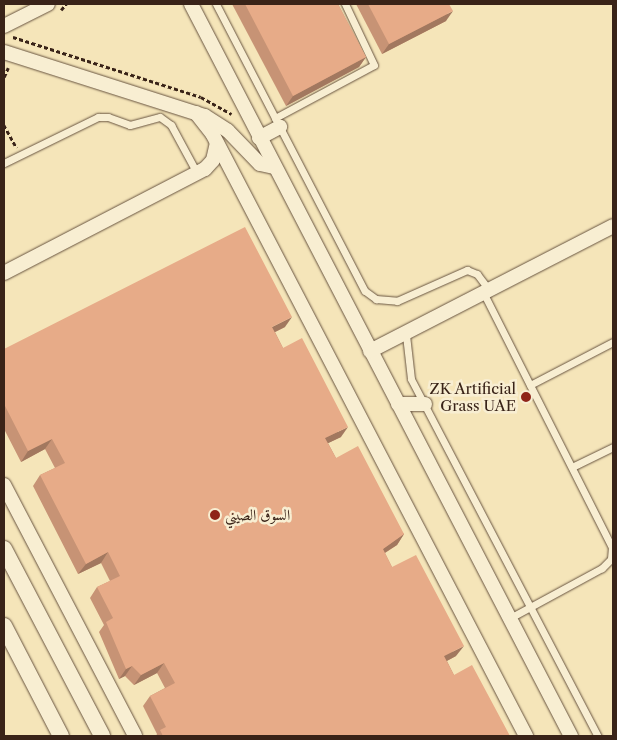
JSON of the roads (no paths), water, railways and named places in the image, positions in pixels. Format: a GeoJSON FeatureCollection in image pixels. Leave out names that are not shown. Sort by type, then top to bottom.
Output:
{"type":"FeatureCollection","features":[{"type":"Feature","properties":{"kind":"street"},"geometry":{"type":"LineString","coordinates":[[4,26],[48,4]]}},
{"type":"Feature","properties":{"kind":"street"},"geometry":{"type":"LineString","coordinates":[[191,4],[571,736]]}},
{"type":"Feature","properties":{"kind":"street"},"geometry":{"type":"LineString","coordinates":[[6,58],[196,113],[228,131],[260,164],[274,167]]}},
{"type":"Feature","properties":{"kind":"street"},"geometry":{"type":"LineString","coordinates":[[196,113],[217,143],[526,736]]}},
{"type":"Feature","properties":{"kind":"street"},"geometry":{"type":"LineString","coordinates":[[259,138],[277,123]]}},
{"type":"Feature","properties":{"kind":"street"},"geometry":{"type":"LineString","coordinates":[[4,273],[197,173],[213,160],[217,143]]}},
{"type":"Feature","properties":{"kind":"street"},"geometry":{"type":"LineString","coordinates":[[370,351],[613,226]]}},
{"type":"Feature","properties":{"kind":"street"},"geometry":{"type":"LineString","coordinates":[[398,404],[425,404]]}},
{"type":"Feature","properties":{"kind":"street"},"geometry":{"type":"LineString","coordinates":[[4,486],[135,736]]}},
{"type":"Feature","properties":{"kind":"street"},"geometry":{"type":"LineString","coordinates":[[4,549],[102,736]]}},
{"type":"Feature","properties":{"kind":"street"},"geometry":{"type":"LineString","coordinates":[[4,626],[60,736]]}},
{"type":"Feature","properties":{"kind":"lane"},"geometry":{"type":"LineString","coordinates":[[216,4],[360,286],[370,296],[383,301],[397,301],[462,271],[477,274],[530,385],[610,541],[612,559],[602,568],[510,618]]}},
{"type":"Feature","properties":{"kind":"lane"},"geometry":{"type":"LineString","coordinates":[[277,123],[373,68],[374,59],[345,4]]}},
{"type":"Feature","properties":{"kind":"lane"},"geometry":{"type":"LineString","coordinates":[[4,163],[98,117],[108,116],[130,125],[155,117],[168,121],[197,173]]}},
{"type":"Feature","properties":{"kind":"lane"},"geometry":{"type":"LineString","coordinates":[[406,334],[409,373],[598,736]]}},
{"type":"Feature","properties":{"kind":"lane"},"geometry":{"type":"LineString","coordinates":[[530,385],[613,342]]}},
{"type":"Feature","properties":{"kind":"lane"},"geometry":{"type":"LineString","coordinates":[[572,467],[613,447]]}},
{"type":"Feature","properties":{"kind":"place","name":"ZK Artificial Grass UAE"},"geometry":{"type":"Point","coordinates":[526,397]}},
{"type":"Feature","properties":{"kind":"place","name":"السوق الصيني"},"geometry":{"type":"Point","coordinates":[215,515]}}]}
